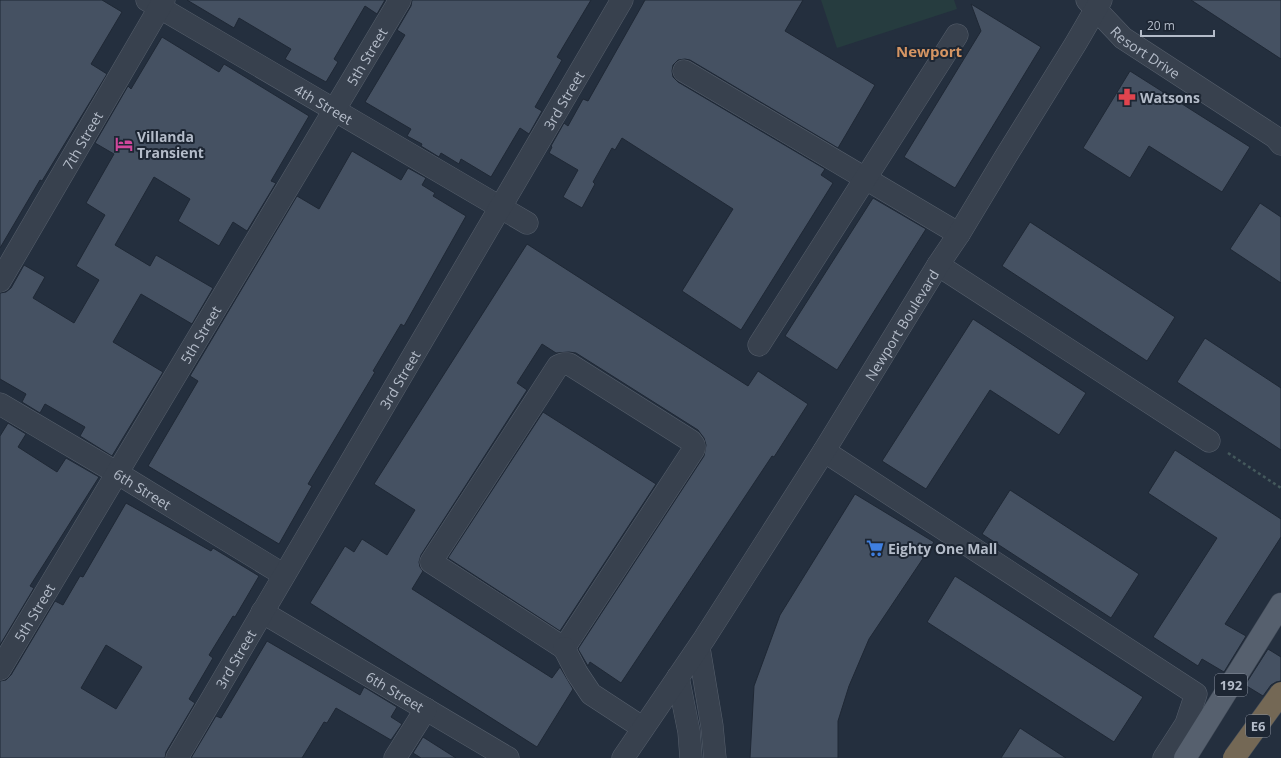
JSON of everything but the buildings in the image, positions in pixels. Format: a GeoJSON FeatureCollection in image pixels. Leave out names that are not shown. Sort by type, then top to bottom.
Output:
{"type":"FeatureCollection","features":[{"type":"Feature","properties":{"kind":"highway","name":"E6"},"geometry":{"type":"LineString","coordinates":[[1234,758],[1281,693]]}},
{"type":"Feature","properties":{"kind":"main road","name":"192"},"geometry":{"type":"LineString","coordinates":[[1186,758],[1279,608]]}},
{"type":"Feature","properties":{"kind":"street","name":"5th Street"},"geometry":{"type":"LineString","coordinates":[[0,669],[400,0]]}},
{"type":"Feature","properties":{"kind":"street","name":"3rd Street"},"geometry":{"type":"LineString","coordinates":[[176,758],[622,0]]}},
{"type":"Feature","properties":{"kind":"street","name":"4th Street"},"geometry":{"type":"LineString","coordinates":[[157,3],[334,110],[526,223]]}},
{"type":"Feature","properties":{"kind":"street","name":"7th Street"},"geometry":{"type":"LineString","coordinates":[[0,280],[157,3]]}},
{"type":"Feature","properties":{"kind":"street","name":"Resort Drive"},"geometry":{"type":"LineString","coordinates":[[1094,3],[1123,38],[1280,133]]}},
{"type":"Feature","properties":{"kind":"street","name":"Newport Boulevard"},"geometry":{"type":"LineString","coordinates":[[623,758],[698,648],[824,451],[1076,43],[1094,3]]}},
{"type":"Feature","properties":{"kind":"street"},"geometry":{"type":"LineString","coordinates":[[759,345],[957,35]]}},
{"type":"Feature","properties":{"kind":"street"},"geometry":{"type":"LineString","coordinates":[[684,71],[959,234]]}},
{"type":"Feature","properties":{"kind":"street"},"geometry":{"type":"LineString","coordinates":[[938,265],[1209,441]]}},
{"type":"Feature","properties":{"kind":"street"},"geometry":{"type":"LineString","coordinates":[[564,648],[694,449],[694,444],[691,441],[569,364],[558,366],[431,562],[564,648],[577,673],[591,694],[643,728]]}},
{"type":"Feature","properties":{"kind":"street","name":"6th Street"},"geometry":{"type":"LineString","coordinates":[[0,404],[117,473],[284,575]]}},
{"type":"Feature","properties":{"kind":"street"},"geometry":{"type":"LineString","coordinates":[[824,451],[1196,694],[1186,724],[1164,758]]}},
{"type":"Feature","properties":{"kind":"street","name":"6th Street"},"geometry":{"type":"LineString","coordinates":[[262,612],[508,758]]}},
{"type":"Feature","properties":{"kind":"street"},"geometry":{"type":"LineString","coordinates":[[698,648],[712,726],[715,758]]}},
{"type":"Feature","properties":{"kind":"street"},"geometry":{"type":"LineString","coordinates":[[678,677],[689,732],[691,758]]}},
{"type":"Feature","properties":{"kind":"street"},"geometry":{"type":"LineString","coordinates":[[1186,724],[1198,725],[1210,712],[1217,708]]}},
{"type":"Feature","properties":{"kind":"street"},"geometry":{"type":"LineString","coordinates":[[396,758],[426,709]]}},
{"type":"Feature","properties":{"kind":"path"},"geometry":{"type":"LineString","coordinates":[[1209,441],[1281,488]]}},
{"type":"Feature","properties":{"kind":"green space"},"geometry":{"type":"Polygon","coordinates":[[[821,0],[954,0],[957,9],[837,48],[821,0]]]}},
{"type":"Feature","properties":{"kind":"place","name":"Watsons"},"geometry":{"type":"Point","coordinates":[1127,97]}},
{"type":"Feature","properties":{"kind":"place","name":"Villanda Transient"},"geometry":{"type":"Point","coordinates":[124,144]}},
{"type":"Feature","properties":{"kind":"place","name":"Eighty One Mall"},"geometry":{"type":"Point","coordinates":[875,548]}},
{"type":"Feature","properties":{"kind":"district","name":"Newport"},"geometry":{"type":"Point","coordinates":[929,51]}}]}
